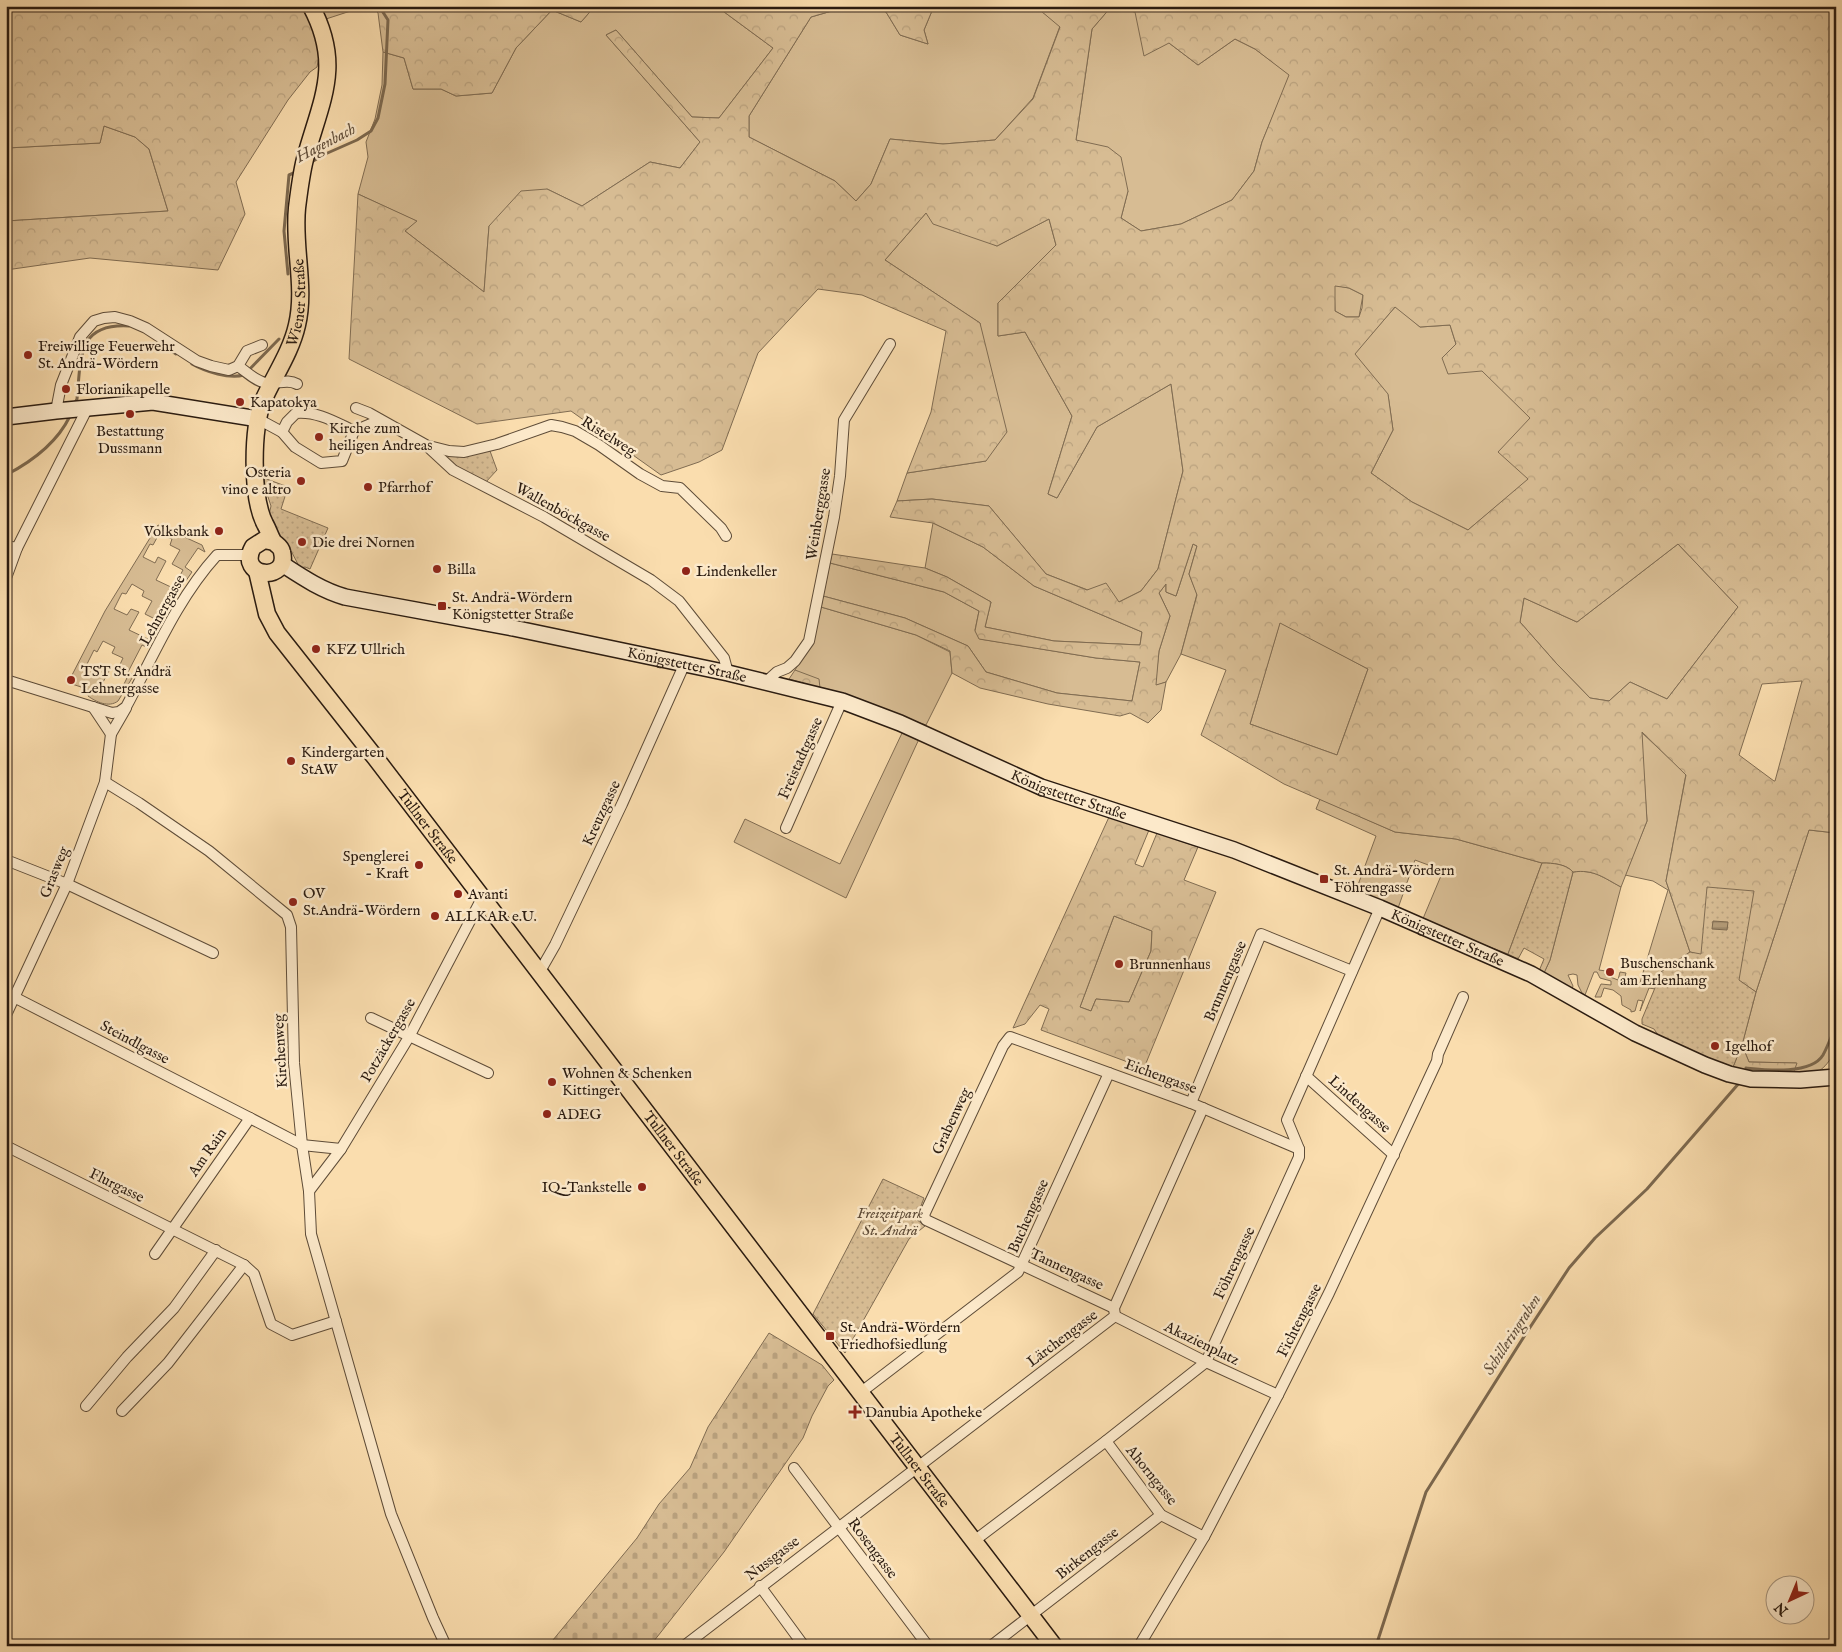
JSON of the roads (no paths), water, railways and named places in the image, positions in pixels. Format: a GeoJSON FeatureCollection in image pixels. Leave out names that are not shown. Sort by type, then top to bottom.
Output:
{"type":"FeatureCollection","features":[{"type":"Feature","properties":{"kind":"main road","name":"Wiener Straße"},"geometry":{"type":"LineString","coordinates":[[260,514],[255,471],[258,419],[271,383],[290,347],[297,324],[300,289],[297,209],[303,169],[321,105],[328,70],[324,35],[311,6]]}},
{"type":"Feature","properties":{"kind":"main road"},"geometry":{"type":"LineString","coordinates":[[6,417],[153,402],[258,419]]}},
{"type":"Feature","properties":{"kind":"main road"},"geometry":{"type":"LineString","coordinates":[[260,514],[274,542],[283,554],[264,601]]}},
{"type":"Feature","properties":{"kind":"main road"},"geometry":{"type":"LineString","coordinates":[[260,514],[252,565],[256,570],[265,574],[278,568]]}},
{"type":"Feature","properties":{"kind":"main road"},"geometry":{"type":"LineString","coordinates":[[253,549],[264,540],[274,542]]}},
{"type":"Feature","properties":{"kind":"main road","name":"Königstetter Straße"},"geometry":{"type":"LineString","coordinates":[[278,568],[345,597],[513,628],[767,681],[842,701],[900,723],[1041,787],[1226,848],[1380,908],[1531,974],[1628,1029],[1705,1065],[1751,1079],[1800,1080],[1836,1077]]}},
{"type":"Feature","properties":{"kind":"main road","name":"Tullner Straße"},"geometry":{"type":"LineString","coordinates":[[256,570],[267,614],[277,633],[606,1058],[1054,1646]]}},
{"type":"Feature","properties":{"kind":"street"},"geometry":{"type":"LineString","coordinates":[[56,411],[61,385],[80,337],[94,321],[104,318],[115,317],[146,328],[197,360],[211,366],[232,370],[241,368],[265,383],[291,381],[297,384]]}},
{"type":"Feature","properties":{"kind":"street","name":"Weinberggasse"},"geometry":{"type":"LineString","coordinates":[[767,681],[777,672],[795,661],[810,641],[834,517],[840,476],[844,420],[890,344]]}},
{"type":"Feature","properties":{"kind":"street"},"geometry":{"type":"LineString","coordinates":[[241,368],[247,351],[262,345]]}},
{"type":"Feature","properties":{"kind":"street","name":"Wallenböckgasse"},"geometry":{"type":"LineString","coordinates":[[356,408],[426,445],[453,470],[544,517],[651,580],[679,601],[724,658],[728,673]]}},
{"type":"Feature","properties":{"kind":"street"},"geometry":{"type":"LineString","coordinates":[[6,578],[12,547],[82,410]]}},
{"type":"Feature","properties":{"kind":"street"},"geometry":{"type":"LineString","coordinates":[[282,432],[296,413],[304,412],[322,416],[354,432]]}},
{"type":"Feature","properties":{"kind":"street"},"geometry":{"type":"LineString","coordinates":[[258,419],[282,432],[295,447],[321,463],[342,461],[354,432],[380,420]]}},
{"type":"Feature","properties":{"kind":"street","name":"Ristelweg"},"geometry":{"type":"LineString","coordinates":[[426,445],[449,451],[464,452],[496,444],[551,425],[562,427],[575,431],[599,445],[640,474],[662,486],[680,488],[721,528],[726,536]]}},
{"type":"Feature","properties":{"kind":"street","name":"Lehnergasse"},"geometry":{"type":"LineString","coordinates":[[126,707],[183,599],[199,574],[216,555],[253,549]]}},
{"type":"Feature","properties":{"kind":"street","name":"Kreuzgasse"},"geometry":{"type":"LineString","coordinates":[[539,973],[555,945],[685,664]]}},
{"type":"Feature","properties":{"kind":"street"},"geometry":{"type":"LineString","coordinates":[[6,680],[112,713],[119,712],[126,707]]}},
{"type":"Feature","properties":{"kind":"street","name":"Freistadtgasse"},"geometry":{"type":"LineString","coordinates":[[786,828],[842,701]]}},
{"type":"Feature","properties":{"kind":"street"},"geometry":{"type":"LineString","coordinates":[[93,707],[111,734]]}},
{"type":"Feature","properties":{"kind":"street","name":"Grasweg"},"geometry":{"type":"LineString","coordinates":[[6,1014],[11,995],[67,884],[105,782],[111,734],[126,707]]}},
{"type":"Feature","properties":{"kind":"street","name":"Kirchenweg"},"geometry":{"type":"LineString","coordinates":[[105,782],[209,851],[286,915],[291,927],[294,1063],[302,1145],[309,1191],[311,1234],[391,1514],[446,1646]]}},
{"type":"Feature","properties":{"kind":"street"},"geometry":{"type":"LineString","coordinates":[[6,860],[67,884],[213,953]]}},
{"type":"Feature","properties":{"kind":"street","name":"Potzäckergasse"},"geometry":{"type":"LineString","coordinates":[[309,1191],[341,1149],[409,1037],[482,898]]}},
{"type":"Feature","properties":{"kind":"street"},"geometry":{"type":"LineString","coordinates":[[1299,1149],[1287,1120],[1380,908]]}},
{"type":"Feature","properties":{"kind":"street","name":"Brunnengasse"},"geometry":{"type":"LineString","coordinates":[[1191,1102],[1261,934],[1352,972]]}},
{"type":"Feature","properties":{"kind":"street","name":"Steindlgasse"},"geometry":{"type":"LineString","coordinates":[[11,995],[250,1118]]}},
{"type":"Feature","properties":{"kind":"street","name":"Fichtengasse"},"geometry":{"type":"LineString","coordinates":[[1139,1646],[1204,1537],[1330,1292],[1437,1062],[1438,1054],[1463,997]]}},
{"type":"Feature","properties":{"kind":"street"},"geometry":{"type":"LineString","coordinates":[[370,1018],[488,1073]]}},
{"type":"Feature","properties":{"kind":"street","name":"Eichengasse"},"geometry":{"type":"LineString","coordinates":[[1010,1038],[1191,1102],[1299,1149]]}},
{"type":"Feature","properties":{"kind":"street","name":"Grabenweg"},"geometry":{"type":"LineString","coordinates":[[926,1220],[924,1215],[928,1206],[1003,1046],[1010,1038]]}},
{"type":"Feature","properties":{"kind":"street","name":"Buchengasse"},"geometry":{"type":"LineString","coordinates":[[860,1393],[1018,1272],[1109,1073]]}},
{"type":"Feature","properties":{"kind":"street","name":"Lindengasse"},"geometry":{"type":"LineString","coordinates":[[1306,1076],[1394,1155]]}},
{"type":"Feature","properties":{"kind":"street","name":"Lärchengasse"},"geometry":{"type":"LineString","coordinates":[[880,1495],[1115,1312],[1203,1108]]}},
{"type":"Feature","properties":{"kind":"street"},"geometry":{"type":"LineString","coordinates":[[250,1118],[302,1145],[341,1149]]}},
{"type":"Feature","properties":{"kind":"street","name":"Am Rain"},"geometry":{"type":"LineString","coordinates":[[155,1254],[250,1118]]}},
{"type":"Feature","properties":{"kind":"street","name":"Flurgasse"},"geometry":{"type":"LineString","coordinates":[[6,1146],[244,1265],[254,1274],[271,1324],[292,1335],[336,1321]]}},
{"type":"Feature","properties":{"kind":"street","name":"Föhrengasse"},"geometry":{"type":"LineString","coordinates":[[974,1541],[1206,1362],[1299,1158],[1299,1149]]}},
{"type":"Feature","properties":{"kind":"street","name":"Tannengasse"},"geometry":{"type":"LineString","coordinates":[[926,1220],[1022,1265],[1115,1312]]}},
{"type":"Feature","properties":{"kind":"street"},"geometry":{"type":"LineString","coordinates":[[86,1406],[127,1357],[174,1308],[216,1250]]}},
{"type":"Feature","properties":{"kind":"street"},"geometry":{"type":"LineString","coordinates":[[122,1411],[168,1363],[244,1265]]}},
{"type":"Feature","properties":{"kind":"street","name":"Akazienplatz"},"geometry":{"type":"LineString","coordinates":[[1115,1312],[1206,1362],[1278,1395]]}},
{"type":"Feature","properties":{"kind":"street","name":"Ahorngasse"},"geometry":{"type":"LineString","coordinates":[[1106,1441],[1161,1515],[1204,1537]]}},
{"type":"Feature","properties":{"kind":"street","name":"Rosengasse"},"geometry":{"type":"LineString","coordinates":[[794,1468],[928,1646]]}},
{"type":"Feature","properties":{"kind":"street","name":"Nussgasse"},"geometry":{"type":"LineString","coordinates":[[684,1646],[880,1495]]}},
{"type":"Feature","properties":{"kind":"street","name":"Birkengasse"},"geometry":{"type":"LineString","coordinates":[[991,1646],[1161,1515]]}},
{"type":"Feature","properties":{"kind":"street"},"geometry":{"type":"LineString","coordinates":[[760,1586],[804,1646]]}},
{"type":"Feature","properties":{"kind":"waterway","name":"Hagenbach"},"geometry":{"type":"LineString","coordinates":[[310,163],[371,131],[378,118],[385,84],[388,20],[379,6]]}},
{"type":"Feature","properties":{"kind":"waterway","name":"Hagenbach"},"geometry":{"type":"LineString","coordinates":[[288,274],[284,231],[289,175],[296,172]]}},
{"type":"Feature","properties":{"kind":"waterway","name":"Hagenbach"},"geometry":{"type":"LineString","coordinates":[[74,405],[77,399],[82,357],[85,346],[91,337],[100,330],[129,326]]}},
{"type":"Feature","properties":{"kind":"waterway","name":"Hagenbach"},"geometry":{"type":"LineString","coordinates":[[192,364],[218,374],[244,375],[279,339]]}},
{"type":"Feature","properties":{"kind":"waterway","name":"Hagenbach"},"geometry":{"type":"LineString","coordinates":[[163,345],[176,354]]}},
{"type":"Feature","properties":{"kind":"waterway","name":"Hagenbach"},"geometry":{"type":"LineString","coordinates":[[6,475],[26,464],[51,443],[65,426],[70,416]]}},
{"type":"Feature","properties":{"kind":"waterway","name":"Schilleringraben"},"geometry":{"type":"LineString","coordinates":[[1746,1068],[1787,1070],[1809,1066],[1823,1055],[1836,1027]]}},
{"type":"Feature","properties":{"kind":"waterway","name":"Schilleringraben"},"geometry":{"type":"LineString","coordinates":[[1376,1646],[1426,1492],[1525,1335],[1569,1268],[1595,1238],[1647,1189],[1740,1082]]}},
{"type":"Feature","properties":{"kind":"place","name":"Freiwillige Feuerwehr St. Andrä-Wördern"},"geometry":{"type":"Point","coordinates":[28,355]}},
{"type":"Feature","properties":{"kind":"place","name":"Florianikapelle"},"geometry":{"type":"Point","coordinates":[66,389]}},
{"type":"Feature","properties":{"kind":"place","name":"Kapatokya"},"geometry":{"type":"Point","coordinates":[240,402]}},
{"type":"Feature","properties":{"kind":"place","name":"Bestattung Dussmann"},"geometry":{"type":"Point","coordinates":[130,414]}},
{"type":"Feature","properties":{"kind":"place","name":"Kirche zum heiligen Andreas"},"geometry":{"type":"Point","coordinates":[319,437]}},
{"type":"Feature","properties":{"kind":"place","name":"Osteria vino e altro"},"geometry":{"type":"Point","coordinates":[301,481]}},
{"type":"Feature","properties":{"kind":"place","name":"Pfarrhof"},"geometry":{"type":"Point","coordinates":[368,487]}},
{"type":"Feature","properties":{"kind":"place","name":"Volksbank"},"geometry":{"type":"Point","coordinates":[219,531]}},
{"type":"Feature","properties":{"kind":"place","name":"Die drei Nornen"},"geometry":{"type":"Point","coordinates":[302,542]}},
{"type":"Feature","properties":{"kind":"place","name":"Billa"},"geometry":{"type":"Point","coordinates":[437,569]}},
{"type":"Feature","properties":{"kind":"place","name":"Lindenkeller"},"geometry":{"type":"Point","coordinates":[686,571]}},
{"type":"Feature","properties":{"kind":"place","name":"St. Andrä-Wördern Königstetter Straße"},"geometry":{"type":"Point","coordinates":[442,606]}},
{"type":"Feature","properties":{"kind":"place","name":"KFZ Ullrich"},"geometry":{"type":"Point","coordinates":[316,649]}},
{"type":"Feature","properties":{"kind":"place","name":"TST St. Andrä Lehnergasse"},"geometry":{"type":"Point","coordinates":[71,680]}},
{"type":"Feature","properties":{"kind":"place","name":"Kindergarten StAW"},"geometry":{"type":"Point","coordinates":[291,761]}},
{"type":"Feature","properties":{"kind":"place","name":"Spenglerei - Kraft"},"geometry":{"type":"Point","coordinates":[419,865]}},
{"type":"Feature","properties":{"kind":"place","name":"St. Andrä-Wördern Föhrengasse"},"geometry":{"type":"Point","coordinates":[1324,879]}},
{"type":"Feature","properties":{"kind":"place","name":"Avanti"},"geometry":{"type":"Point","coordinates":[458,894]}},
{"type":"Feature","properties":{"kind":"place","name":"OV St.Andrä-Wördern"},"geometry":{"type":"Point","coordinates":[293,902]}},
{"type":"Feature","properties":{"kind":"place","name":"ALLKAR e.U."},"geometry":{"type":"Point","coordinates":[435,916]}},
{"type":"Feature","properties":{"kind":"place","name":"Brunnenhaus"},"geometry":{"type":"Point","coordinates":[1119,964]}},
{"type":"Feature","properties":{"kind":"place","name":"Buschenschank am Erlenhang"},"geometry":{"type":"Point","coordinates":[1610,972]}},
{"type":"Feature","properties":{"kind":"place","name":"Igelhof"},"geometry":{"type":"Point","coordinates":[1715,1046]}},
{"type":"Feature","properties":{"kind":"place","name":"Wohnen & Schenken Kittinger"},"geometry":{"type":"Point","coordinates":[552,1082]}},
{"type":"Feature","properties":{"kind":"place","name":"ADEG"},"geometry":{"type":"Point","coordinates":[547,1114]}},
{"type":"Feature","properties":{"kind":"place","name":"IQ-Tankstelle"},"geometry":{"type":"Point","coordinates":[642,1187]}},
{"type":"Feature","properties":{"kind":"place","name":"St. Andrä-Wördern Friedhofsiedlung"},"geometry":{"type":"Point","coordinates":[830,1336]}},
{"type":"Feature","properties":{"kind":"place","name":"Danubia Apotheke"},"geometry":{"type":"Point","coordinates":[855,1412]}},
{"type":"Feature","properties":{"kind":"park label","name":"Freizeitpark St. Andrä"},"geometry":{"type":"Point","coordinates":[890,1222]}}]}
